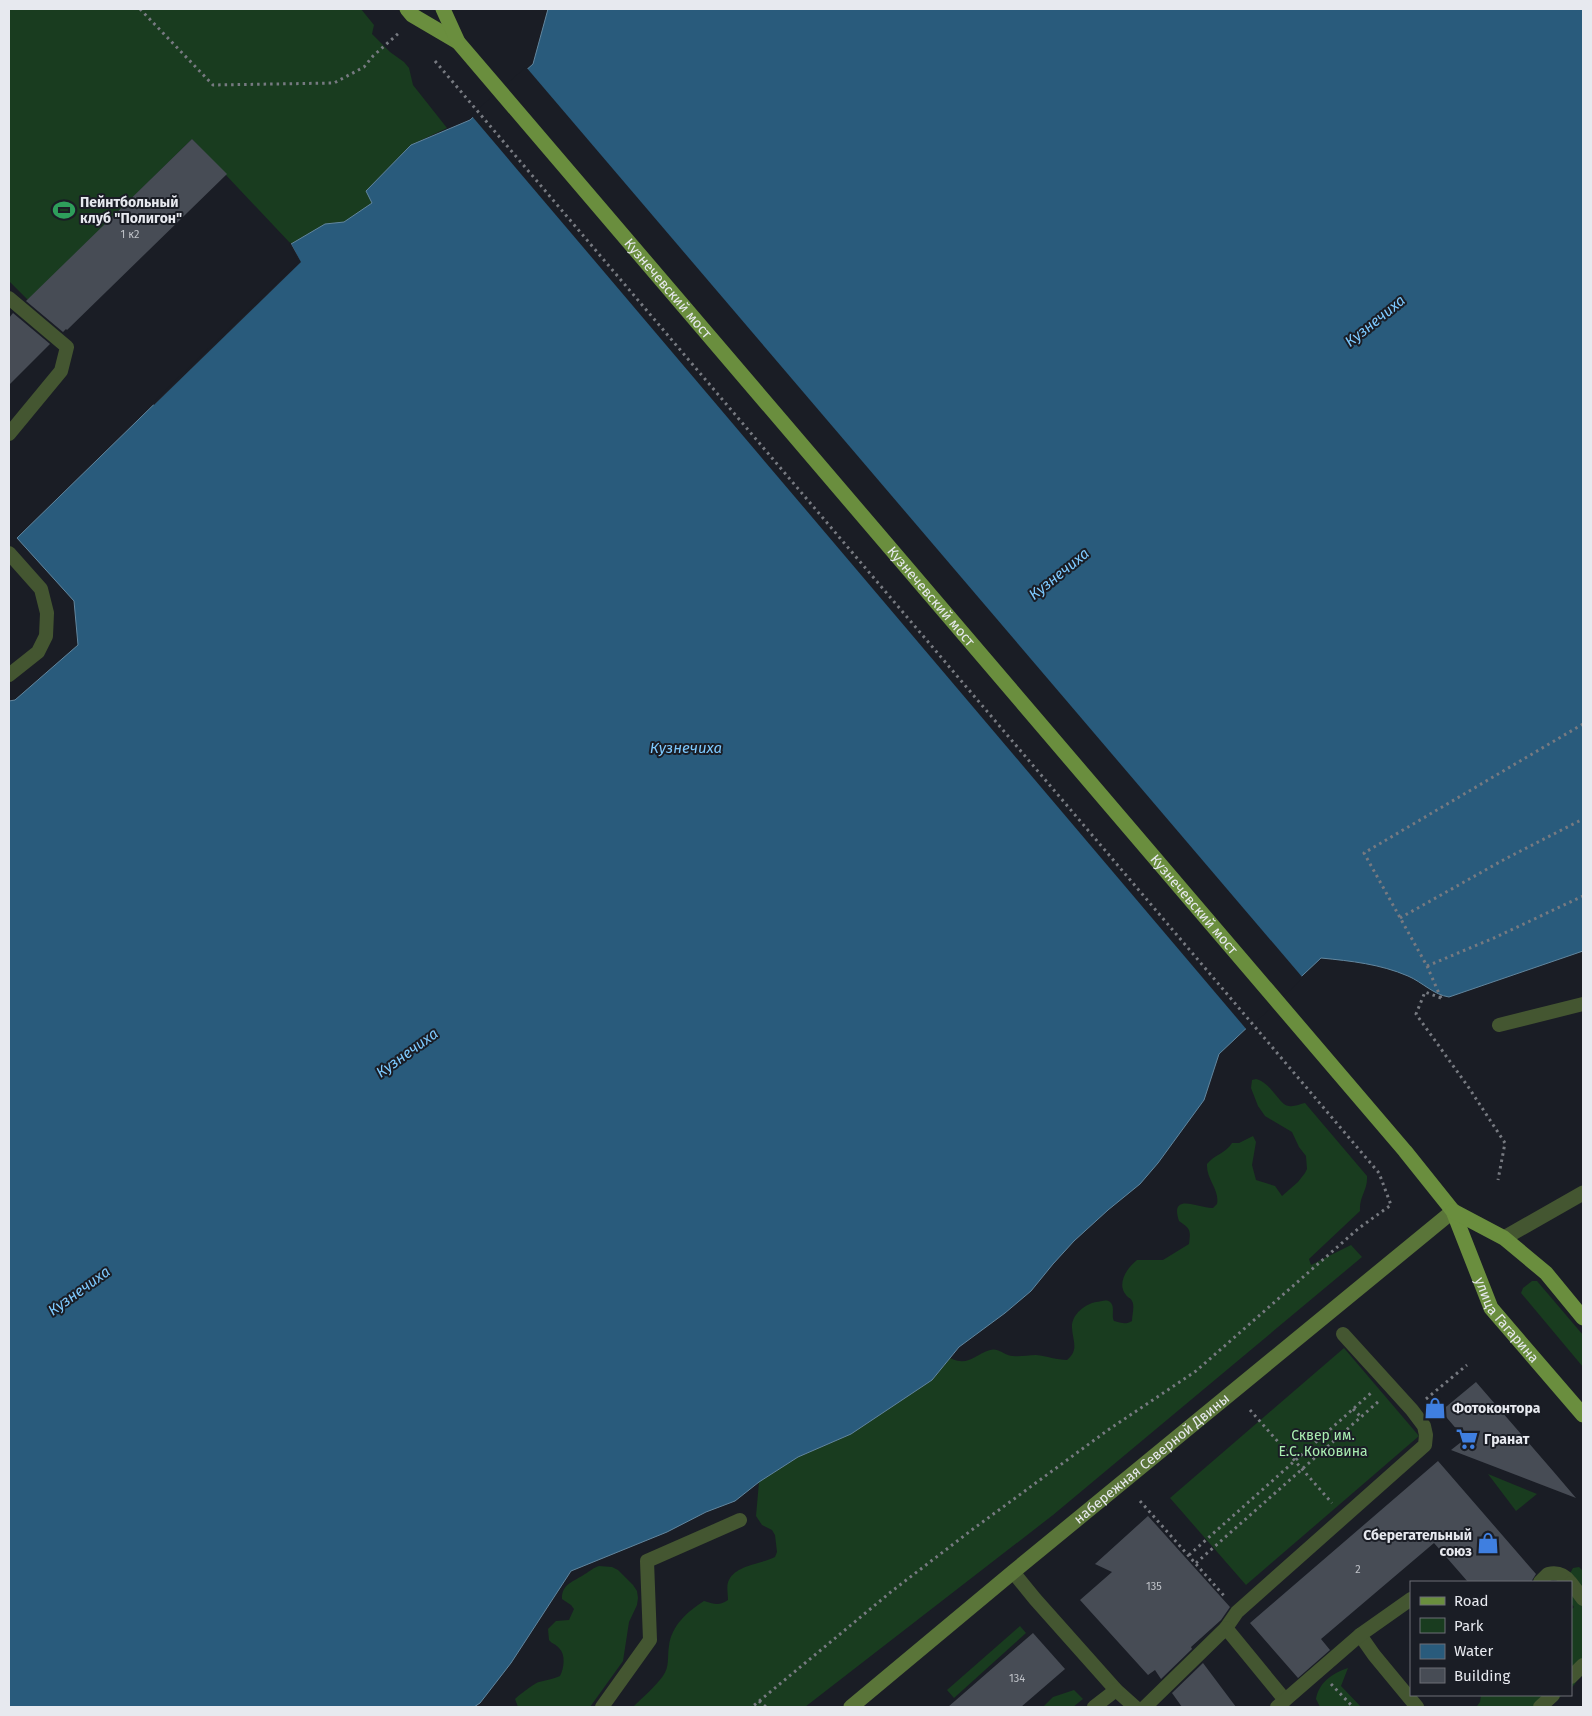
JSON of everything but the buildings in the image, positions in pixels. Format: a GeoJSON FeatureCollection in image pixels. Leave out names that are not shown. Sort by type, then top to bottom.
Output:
{"type":"FeatureCollection","features":[{"type":"Feature","properties":{"kind":"main road"},"geometry":{"type":"LineString","coordinates":[[443,9],[458,42]]}},
{"type":"Feature","properties":{"kind":"main road"},"geometry":{"type":"LineString","coordinates":[[410,12],[458,42]]}},
{"type":"Feature","properties":{"kind":"main road","name":"Кузнечевский мост"},"geometry":{"type":"LineString","coordinates":[[458,42],[1405,1151]]}},
{"type":"Feature","properties":{"kind":"main road","name":"улица Гагарина"},"geometry":{"type":"LineString","coordinates":[[1405,1151],[1453,1211],[1491,1308],[1583,1415]]}},
{"type":"Feature","properties":{"kind":"main road","name":"улица Гагарина"},"geometry":{"type":"LineString","coordinates":[[1453,1211],[1504,1238],[1546,1273],[1583,1318]]}},
{"type":"Feature","properties":{"kind":"street"},"geometry":{"type":"LineString","coordinates":[[1504,1238],[1583,1193]]}},
{"type":"Feature","properties":{"kind":"street","name":"набережная Северной Двины"},"geometry":{"type":"LineString","coordinates":[[851,1707],[1453,1211]]}},
{"type":"Feature","properties":{"kind":"lane"},"geometry":{"type":"LineString","coordinates":[[9,298],[67,347],[61,371],[9,434]]}},
{"type":"Feature","properties":{"kind":"lane"},"geometry":{"type":"LineString","coordinates":[[9,553],[41,589],[46,613],[46,636],[38,652],[9,675]]}},
{"type":"Feature","properties":{"kind":"lane"},"geometry":{"type":"LineString","coordinates":[[1499,1026],[1583,1004]]}},
{"type":"Feature","properties":{"kind":"lane"},"geometry":{"type":"LineString","coordinates":[[1145,1707],[1226,1628],[1238,1612],[1425,1445],[1426,1435],[1424,1426],[1412,1410],[1342,1334]]}},
{"type":"Feature","properties":{"kind":"lane"},"geometry":{"type":"LineString","coordinates":[[602,1707],[650,1640],[647,1561],[740,1520]]}},
{"type":"Feature","properties":{"kind":"lane"},"geometry":{"type":"LineString","coordinates":[[1013,1572],[1035,1600],[1116,1690],[1135,1707]]}},
{"type":"Feature","properties":{"kind":"lane"},"geometry":{"type":"LineString","coordinates":[[1541,1581],[1548,1574],[1556,1572],[1568,1581]]}},
{"type":"Feature","properties":{"kind":"lane"},"geometry":{"type":"LineString","coordinates":[[1572,1585],[1583,1598]]}},
{"type":"Feature","properties":{"kind":"lane"},"geometry":{"type":"LineString","coordinates":[[1226,1628],[1281,1704],[1360,1635],[1410,1600]]}},
{"type":"Feature","properties":{"kind":"lane"},"geometry":{"type":"LineString","coordinates":[[1360,1635],[1374,1655],[1418,1707]]}},
{"type":"Feature","properties":{"kind":"lane"},"geometry":{"type":"LineString","coordinates":[[1572,1676],[1583,1665]]}},
{"type":"Feature","properties":{"kind":"lane"},"geometry":{"type":"LineString","coordinates":[[1094,1707],[1116,1690]]}},
{"type":"Feature","properties":{"kind":"lane"},"geometry":{"type":"LineString","coordinates":[[1540,1707],[1552,1696]]}},
{"type":"Feature","properties":{"kind":"path"},"geometry":{"type":"LineString","coordinates":[[140,9],[213,85],[334,83],[364,67],[373,56],[400,32]]}},
{"type":"Feature","properties":{"kind":"path"},"geometry":{"type":"LineString","coordinates":[[435,61],[1379,1173],[1390,1205],[1359,1228],[1196,1371],[1108,1430],[892,1591],[752,1707]]}},
{"type":"Feature","properties":{"kind":"path"},"geometry":{"type":"LineString","coordinates":[[1498,1180],[1505,1143],[1469,1088],[1416,1014],[1425,992],[1441,998],[1427,966],[1364,853],[1583,724]]}},
{"type":"Feature","properties":{"kind":"path"},"geometry":{"type":"LineString","coordinates":[[1400,918],[1583,819]]}},
{"type":"Feature","properties":{"kind":"path"},"geometry":{"type":"LineString","coordinates":[[1427,966],[1494,938],[1583,896]]}},
{"type":"Feature","properties":{"kind":"path"},"geometry":{"type":"LineString","coordinates":[[1412,1410],[1466,1365]]}},
{"type":"Feature","properties":{"kind":"path"},"geometry":{"type":"LineString","coordinates":[[1189,1555],[1353,1409],[1389,1385]]}},
{"type":"Feature","properties":{"kind":"path"},"geometry":{"type":"LineString","coordinates":[[1196,1563],[1361,1417],[1389,1385]]}},
{"type":"Feature","properties":{"kind":"path"},"geometry":{"type":"LineString","coordinates":[[1353,1409],[1361,1417]]}},
{"type":"Feature","properties":{"kind":"path"},"geometry":{"type":"LineString","coordinates":[[1250,1410],[1344,1516]]}},
{"type":"Feature","properties":{"kind":"path"},"geometry":{"type":"LineString","coordinates":[[1140,1501],[1238,1612]]}},
{"type":"Feature","properties":{"kind":"path"},"geometry":{"type":"LineString","coordinates":[[1319,1671],[1353,1707]]}},
{"type":"Feature","properties":{"kind":"path"},"geometry":{"type":"LineString","coordinates":[[759,1701],[766,1707]]}},
{"type":"Feature","properties":{"kind":"green space"},"geometry":{"type":"Polygon","coordinates":[[[9,9],[361,9],[374,25],[372,34],[409,68],[413,85],[447,128],[411,145],[366,191],[372,203],[344,223],[325,224],[291,244],[192,139],[28,300],[9,281],[9,9]]]}},
{"type":"Feature","properties":{"kind":"green space"},"geometry":{"type":"Polygon","coordinates":[[[1252,1080],[1262,1081],[1271,1089],[1285,1105],[1293,1106],[1305,1103],[1367,1176],[1360,1211],[1309,1259],[1311,1265],[1351,1245],[1362,1257],[1053,1515],[805,1707],[633,1707],[663,1676],[667,1665],[670,1639],[681,1620],[704,1601],[716,1604],[728,1600],[728,1584],[732,1575],[743,1568],[775,1557],[777,1552],[775,1535],[772,1530],[762,1525],[756,1516],[759,1482],[798,1457],[851,1434],[932,1380],[950,1358],[966,1361],[993,1349],[1010,1356],[1036,1355],[1067,1360],[1074,1349],[1072,1323],[1076,1315],[1087,1305],[1096,1302],[1106,1300],[1111,1303],[1114,1321],[1126,1323],[1132,1321],[1133,1303],[1123,1290],[1124,1276],[1137,1260],[1163,1260],[1189,1244],[1190,1232],[1179,1221],[1178,1206],[1187,1204],[1213,1208],[1217,1204],[1217,1194],[1207,1169],[1207,1164],[1232,1143],[1239,1143],[1253,1136],[1256,1142],[1252,1165],[1256,1180],[1275,1186],[1282,1196],[1298,1182],[1307,1169],[1306,1156],[1299,1147],[1292,1132],[1265,1116],[1258,1106],[1251,1088],[1252,1080]]]}},
{"type":"Feature","properties":{"kind":"green space"},"geometry":{"type":"Polygon","coordinates":[[[1532,1281],[1537,1281],[1583,1335],[1583,1367],[1521,1293],[1523,1288],[1532,1281]]]}},
{"type":"Feature","properties":{"kind":"green space","name":"Сквер им. Е.С. Коковина"},"geometry":{"type":"Polygon","coordinates":[[[1344,1348],[1419,1436],[1246,1585],[1170,1498],[1344,1348]]]}},
{"type":"Feature","properties":{"kind":"green space"},"geometry":{"type":"Polygon","coordinates":[[[1488,1474],[1537,1494],[1516,1511],[1488,1474]]]}},
{"type":"Feature","properties":{"kind":"green space"},"geometry":{"type":"Polygon","coordinates":[[[599,1566],[612,1567],[618,1570],[637,1591],[637,1605],[629,1622],[623,1661],[590,1707],[518,1707],[515,1699],[527,1689],[539,1682],[560,1676],[563,1670],[563,1654],[549,1640],[548,1629],[556,1621],[569,1620],[574,1609],[562,1599],[566,1586],[599,1566]]]}},
{"type":"Feature","properties":{"kind":"green space"},"geometry":{"type":"Polygon","coordinates":[[[1579,1567],[1583,1571],[1583,1665],[1572,1687],[1572,1609],[1574,1607],[1572,1604],[1572,1581],[1569,1581],[1568,1577],[1573,1568],[1579,1567]]]}},
{"type":"Feature","properties":{"kind":"green space"},"geometry":{"type":"Polygon","coordinates":[[[1020,1626],[1026,1633],[954,1698],[947,1690],[1020,1626]]]}},
{"type":"Feature","properties":{"kind":"green space"},"geometry":{"type":"Polygon","coordinates":[[[1348,1668],[1341,1686],[1361,1707],[1320,1707],[1316,1699],[1323,1683],[1348,1668]]]}},
{"type":"Feature","properties":{"kind":"green space"},"geometry":{"type":"Polygon","coordinates":[[[1074,1690],[1083,1699],[1073,1707],[1043,1707],[1053,1697],[1074,1690]]]}},
{"type":"Feature","properties":{"kind":"green space"},"geometry":{"type":"Polygon","coordinates":[[[1481,1696],[1562,1696],[1546,1707],[1468,1707],[1477,1706],[1481,1696]]]}},
{"type":"Feature","properties":{"kind":"water","name":"Кузнечиха"},"geometry":{"type":"Polygon","coordinates":[[[548,9],[1583,9],[1583,951],[1449,997],[1438,994],[1408,976],[1387,969],[1321,958],[1219,1054],[1204,1100],[1158,1163],[1140,1184],[1074,1241],[1031,1291],[959,1347],[932,1380],[851,1434],[798,1457],[759,1482],[735,1501],[706,1512],[667,1532],[571,1571],[511,1663],[480,1703],[474,1707],[9,1707],[9,701],[15,700],[78,645],[74,601],[17,538],[300,262],[291,244],[325,224],[344,222],[372,203],[366,191],[411,145],[470,120],[533,64],[548,9]]]}},
{"type":"Feature","properties":{"kind":"pier"},"geometry":{"type":"Polygon","coordinates":[[[526,67],[1303,978],[1247,1030],[471,115],[526,67]]]}},
{"type":"Feature","properties":{"kind":"pier"},"geometry":{"type":"Polygon","coordinates":[[[290,242],[301,262],[154,405],[152,403],[298,262],[289,245],[290,242]]]}},
{"type":"Feature","properties":{"kind":"place","name":"Пейнтбольный клуб \"Полигон\""},"geometry":{"type":"Point","coordinates":[64,210]}},
{"type":"Feature","properties":{"kind":"place","name":"Фотоконтора"},"geometry":{"type":"Point","coordinates":[1435,1408]}},
{"type":"Feature","properties":{"kind":"place","name":"Гранат"},"geometry":{"type":"Point","coordinates":[1467,1439]}},
{"type":"Feature","properties":{"kind":"place","name":"Сберегательный союз"},"geometry":{"type":"Point","coordinates":[1488,1543]}}]}
